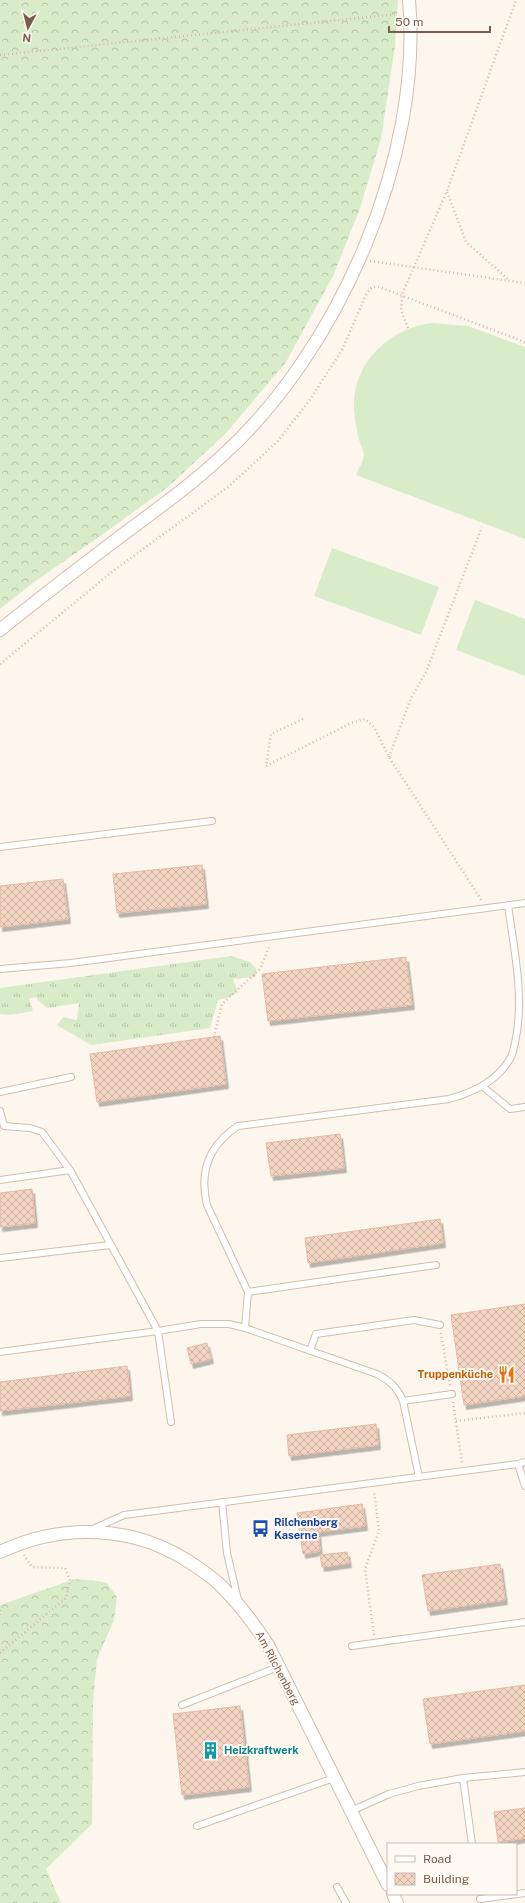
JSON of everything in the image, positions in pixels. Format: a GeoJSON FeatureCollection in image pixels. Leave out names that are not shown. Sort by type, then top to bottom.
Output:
{"type":"FeatureCollection","features":[{"type":"Feature","properties":{"kind":"street"},"geometry":{"type":"LineString","coordinates":[[0,630],[165,504],[229,450],[273,402],[301,364],[339,300],[360,258],[389,174],[403,116],[408,73],[409,0]]}},
{"type":"Feature","properties":{"kind":"street","name":"Am Rilchenberg"},"geometry":{"type":"LineString","coordinates":[[0,1552],[17,1545],[51,1535],[89,1531],[108,1532],[128,1536],[172,1552],[209,1575],[223,1587],[257,1628],[387,1883]]}},
{"type":"Feature","properties":{"kind":"lane"},"geometry":{"type":"LineString","coordinates":[[0,847],[212,821]]}},
{"type":"Feature","properties":{"kind":"lane"},"geometry":{"type":"LineString","coordinates":[[0,969],[71,963],[525,903]]}},
{"type":"Feature","properties":{"kind":"lane"},"geometry":{"type":"LineString","coordinates":[[244,1328],[248,1292],[207,1205],[203,1190],[204,1176],[208,1160],[214,1148],[225,1134],[238,1126],[449,1099],[467,1094],[493,1080],[511,1057],[519,1025],[520,999],[508,905]]}},
{"type":"Feature","properties":{"kind":"lane"},"geometry":{"type":"LineString","coordinates":[[0,1092],[71,1077]]}},
{"type":"Feature","properties":{"kind":"lane"},"geometry":{"type":"LineString","coordinates":[[482,1086],[510,1109],[525,1107]]}},
{"type":"Feature","properties":{"kind":"lane"},"geometry":{"type":"LineString","coordinates":[[0,1111],[4,1126],[30,1128],[42,1132],[70,1170],[158,1331],[171,1422]]}},
{"type":"Feature","properties":{"kind":"lane"},"geometry":{"type":"LineString","coordinates":[[0,1180],[70,1170]]}},
{"type":"Feature","properties":{"kind":"lane"},"geometry":{"type":"LineString","coordinates":[[0,1258],[110,1245]]}},
{"type":"Feature","properties":{"kind":"lane"},"geometry":{"type":"LineString","coordinates":[[248,1292],[436,1265]]}},
{"type":"Feature","properties":{"kind":"lane"},"geometry":{"type":"LineString","coordinates":[[310,1351],[316,1334],[414,1320],[440,1325]]}},
{"type":"Feature","properties":{"kind":"lane"},"geometry":{"type":"LineString","coordinates":[[0,1352],[215,1323],[244,1328],[377,1374],[389,1380],[398,1389],[403,1401],[419,1477]]}},
{"type":"Feature","properties":{"kind":"lane"},"geometry":{"type":"LineString","coordinates":[[403,1401],[452,1394]]}},
{"type":"Feature","properties":{"kind":"lane"},"geometry":{"type":"LineString","coordinates":[[89,1531],[124,1515],[525,1462]]}},
{"type":"Feature","properties":{"kind":"lane"},"geometry":{"type":"LineString","coordinates":[[518,1464],[525,1486]]}},
{"type":"Feature","properties":{"kind":"lane"},"geometry":{"type":"LineString","coordinates":[[222,1502],[227,1553],[240,1607]]}},
{"type":"Feature","properties":{"kind":"lane"},"geometry":{"type":"LineString","coordinates":[[352,1646],[525,1622]]}},
{"type":"Feature","properties":{"kind":"lane"},"geometry":{"type":"LineString","coordinates":[[182,1705],[278,1667]]}},
{"type":"Feature","properties":{"kind":"lane"},"geometry":{"type":"LineString","coordinates":[[351,1811],[389,1794],[418,1786],[463,1778],[525,1772]]}},
{"type":"Feature","properties":{"kind":"lane"},"geometry":{"type":"LineString","coordinates":[[197,1826],[334,1778]]}},
{"type":"Feature","properties":{"kind":"lane"},"geometry":{"type":"LineString","coordinates":[[463,1778],[472,1843]]}},
{"type":"Feature","properties":{"kind":"lane"},"geometry":{"type":"LineString","coordinates":[[337,1887],[346,1903]]}},
{"type":"Feature","properties":{"kind":"lane"},"geometry":{"type":"LineString","coordinates":[[480,1899],[510,1895]]}},
{"type":"Feature","properties":{"kind":"path"},"geometry":{"type":"LineString","coordinates":[[408,328],[401,310],[403,295],[413,268],[447,191],[516,0]]}},
{"type":"Feature","properties":{"kind":"path"},"geometry":{"type":"LineString","coordinates":[[0,55],[410,13]]}},
{"type":"Feature","properties":{"kind":"path"},"geometry":{"type":"LineString","coordinates":[[447,191],[466,242],[509,281]]}},
{"type":"Feature","properties":{"kind":"path"},"geometry":{"type":"LineString","coordinates":[[360,258],[413,268],[525,283]]}},
{"type":"Feature","properties":{"kind":"path"},"geometry":{"type":"LineString","coordinates":[[403,295],[525,342]]}},
{"type":"Feature","properties":{"kind":"path"},"geometry":{"type":"LineString","coordinates":[[389,757],[411,698],[426,672],[482,527]]}},
{"type":"Feature","properties":{"kind":"path"},"geometry":{"type":"LineString","coordinates":[[303,719],[271,734],[266,766],[351,723],[365,719],[374,727],[389,757],[486,908]]}},
{"type":"Feature","properties":{"kind":"path"},"geometry":{"type":"LineString","coordinates":[[214,1037],[222,1004],[260,969],[274,936]]}},
{"type":"Feature","properties":{"kind":"path"},"geometry":{"type":"LineString","coordinates":[[456,1421],[525,1413]]}},
{"type":"Feature","properties":{"kind":"path"},"geometry":{"type":"LineString","coordinates":[[373,1483],[379,1531],[365,1569],[375,1643]]}},
{"type":"Feature","properties":{"kind":"path"},"geometry":{"type":"LineString","coordinates":[[0,1653],[66,1598],[70,1580],[65,1568],[32,1567],[17,1545]]}},
{"type":"Feature","properties":{"kind":"path"},"geometry":{"type":"LineString","coordinates":[[0,1610],[0,1616]]}},
{"type":"Feature","properties":{"kind":"green space"},"geometry":{"type":"Polygon","coordinates":[[[0,0],[398,0],[395,46],[381,139],[359,211],[333,276],[286,362],[227,432],[168,487],[34,582],[0,609],[0,0]]]}},
{"type":"Feature","properties":{"kind":"green space"},"geometry":{"type":"Polygon","coordinates":[[[432,323],[468,326],[525,347],[525,539],[356,475],[363,460],[364,452],[360,444],[354,410],[355,393],[359,378],[366,364],[376,351],[401,332],[416,326],[432,323]]]}},
{"type":"Feature","properties":{"kind":"green space"},"geometry":{"type":"Polygon","coordinates":[[[332,548],[439,587],[421,635],[314,596],[332,548]]]}},
{"type":"Feature","properties":{"kind":"green space"},"geometry":{"type":"Polygon","coordinates":[[[475,600],[525,619],[525,676],[456,650],[475,600]]]}},
{"type":"Feature","properties":{"kind":"green space"},"geometry":{"type":"Polygon","coordinates":[[[231,956],[250,962],[257,970],[255,977],[233,979],[238,992],[227,998],[218,1000],[210,1028],[91,1045],[57,1025],[63,1017],[77,1020],[79,1003],[47,1008],[35,997],[29,999],[33,1011],[9,1015],[0,1014],[0,988],[231,956]]]}},
{"type":"Feature","properties":{"kind":"green space"},"geometry":{"type":"Polygon","coordinates":[[[75,1579],[107,1583],[117,1597],[114,1620],[97,1659],[93,1703],[92,1824],[46,1869],[61,1903],[0,1903],[0,1605],[75,1579]]]}},
{"type":"Feature","properties":{"kind":"building"},"geometry":{"type":"Polygon","coordinates":[[[202,865],[206,904],[117,913],[113,874],[202,865]]]}},
{"type":"Feature","properties":{"kind":"building"},"geometry":{"type":"Polygon","coordinates":[[[63,879],[68,919],[0,927],[0,886],[63,879]]]}},
{"type":"Feature","properties":{"kind":"building"},"geometry":{"type":"Polygon","coordinates":[[[406,957],[412,1005],[268,1021],[262,974],[406,957]]]}},
{"type":"Feature","properties":{"kind":"building"},"geometry":{"type":"Polygon","coordinates":[[[220,1036],[226,1084],[97,1102],[90,1054],[220,1036]]]}},
{"type":"Feature","properties":{"kind":"building"},"geometry":{"type":"Polygon","coordinates":[[[340,1134],[344,1168],[271,1176],[266,1143],[340,1134]]]}},
{"type":"Feature","properties":{"kind":"building"},"geometry":{"type":"Polygon","coordinates":[[[32,1189],[35,1223],[0,1227],[0,1193],[32,1189]]]}},
{"type":"Feature","properties":{"kind":"building"},"geometry":{"type":"Polygon","coordinates":[[[440,1219],[443,1243],[308,1263],[305,1238],[440,1219]]]}},
{"type":"Feature","properties":{"kind":"building"},"geometry":{"type":"Polygon","coordinates":[[[525,1304],[525,1396],[464,1405],[451,1315],[525,1304]]]}},
{"type":"Feature","properties":{"kind":"building"},"geometry":{"type":"Polygon","coordinates":[[[207,1343],[211,1359],[191,1364],[187,1348],[207,1343]]]}},
{"type":"Feature","properties":{"kind":"building"},"geometry":{"type":"Polygon","coordinates":[[[127,1366],[130,1396],[0,1411],[0,1382],[127,1366]]]}},
{"type":"Feature","properties":{"kind":"building"},"geometry":{"type":"Polygon","coordinates":[[[376,1424],[378,1445],[289,1456],[287,1435],[376,1424]]]}},
{"type":"Feature","properties":{"kind":"building"},"geometry":{"type":"Polygon","coordinates":[[[362,1504],[365,1526],[318,1532],[320,1551],[303,1554],[297,1513],[362,1504]]]}},
{"type":"Feature","properties":{"kind":"building"},"geometry":{"type":"Polygon","coordinates":[[[347,1552],[349,1563],[322,1567],[320,1555],[347,1552]]]}},
{"type":"Feature","properties":{"kind":"building"},"geometry":{"type":"Polygon","coordinates":[[[500,1564],[505,1600],[428,1611],[422,1575],[500,1564]]]}},
{"type":"Feature","properties":{"kind":"building"},"geometry":{"type":"Polygon","coordinates":[[[525,1685],[525,1731],[430,1744],[423,1699],[525,1685]]]}},
{"type":"Feature","properties":{"kind":"building","name":"Heizkraftwerk"},"geometry":{"type":"Polygon","coordinates":[[[240,1706],[249,1787],[182,1795],[173,1714],[240,1706]]]}},
{"type":"Feature","properties":{"kind":"building"},"geometry":{"type":"Polygon","coordinates":[[[525,1808],[525,1838],[498,1842],[494,1812],[525,1808]]]}},
{"type":"Feature","properties":{"kind":"place","name":"Truppenküche"},"geometry":{"type":"Point","coordinates":[506,1374]}},
{"type":"Feature","properties":{"kind":"place","name":"Rilchenberg Kaserne"},"geometry":{"type":"Point","coordinates":[261,1528]}},
{"type":"Feature","properties":{"kind":"place","name":"Heizkraftwerk"},"geometry":{"type":"Point","coordinates":[211,1750]}}]}
